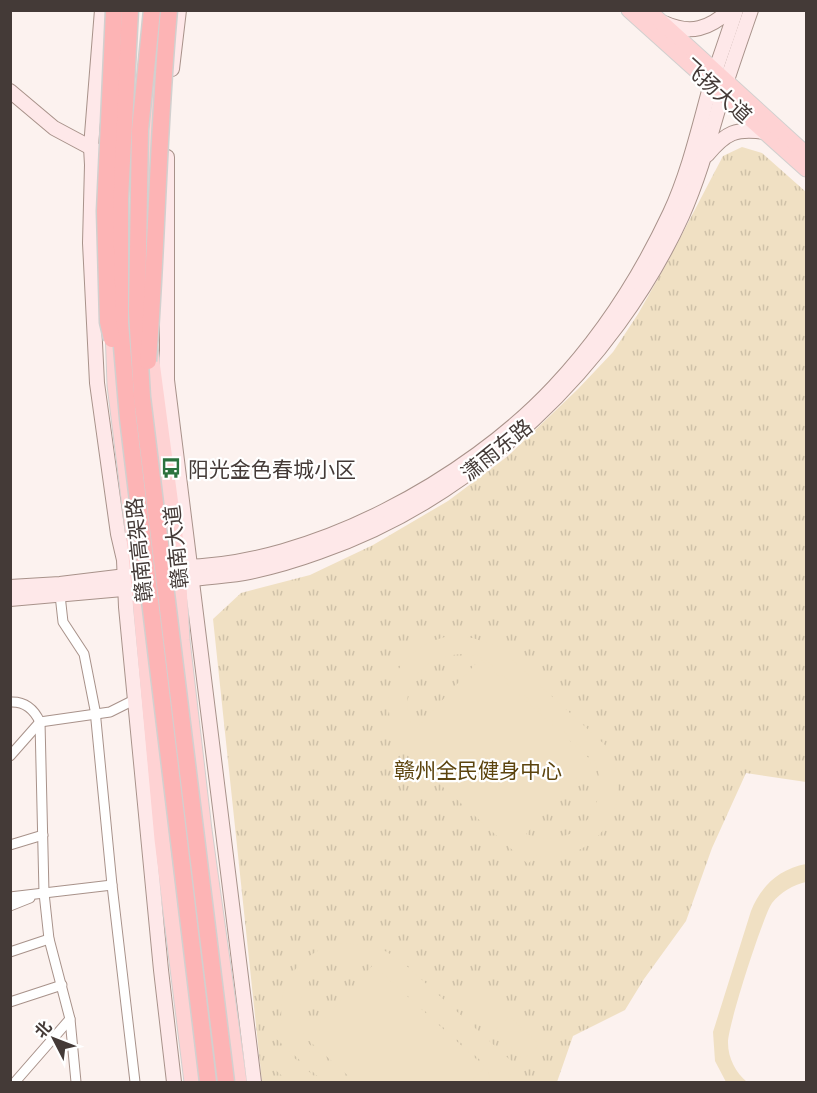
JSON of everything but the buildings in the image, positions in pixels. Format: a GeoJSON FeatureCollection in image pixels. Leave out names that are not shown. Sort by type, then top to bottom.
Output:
{"type":"FeatureCollection","features":[{"type":"Feature","properties":{"kind":"highway"},"geometry":{"type":"LineString","coordinates":[[114,10],[105,211],[108,322],[136,417]]}},
{"type":"Feature","properties":{"kind":"highway","name":"赣南高架路"},"geometry":{"type":"LineString","coordinates":[[130,10],[120,198],[120,323],[136,417],[180,722],[226,1083]]}},
{"type":"Feature","properties":{"kind":"highway","name":"赣南高架路"},"geometry":{"type":"LineString","coordinates":[[152,10],[140,130],[136,417],[208,1083]]}},
{"type":"Feature","properties":{"kind":"highway"},"geometry":{"type":"LineString","coordinates":[[136,417],[154,282],[165,57],[170,10]]}},
{"type":"Feature","properties":{"kind":"main road","name":"赣南大道"},"geometry":{"type":"LineString","coordinates":[[122,10],[111,160],[109,242],[115,385],[132,582],[192,1083]]}},
{"type":"Feature","properties":{"kind":"main road","name":"赣南大道"},"geometry":{"type":"LineString","coordinates":[[162,10],[154,74],[148,172],[146,307],[153,377],[177,551],[185,574],[182,640],[204,830],[239,1083]]}},
{"type":"Feature","properties":{"kind":"main road","name":"飞扬大道"},"geometry":{"type":"LineString","coordinates":[[629,10],[719,83],[800,155],[807,169]]}},
{"type":"Feature","properties":{"kind":"main road","name":"飞扬大道"},"geometry":{"type":"LineString","coordinates":[[648,10],[765,132],[800,155]]}},
{"type":"Feature","properties":{"kind":"street"},"geometry":{"type":"LineString","coordinates":[[102,10],[91,147],[90,243],[97,383],[118,534],[132,582],[126,607],[174,1083]]}},
{"type":"Feature","properties":{"kind":"street"},"geometry":{"type":"LineString","coordinates":[[179,10],[171,75],[166,173],[167,380],[185,574],[254,1083]]}},
{"type":"Feature","properties":{"kind":"street"},"geometry":{"type":"LineString","coordinates":[[662,22],[677,29],[705,28],[730,10]]}},
{"type":"Feature","properties":{"kind":"street","name":"潇雨东路"},"geometry":{"type":"LineString","coordinates":[[185,574],[248,573],[292,561],[351,539],[409,510],[457,481],[524,429],[559,396],[619,325],[653,272],[682,216],[704,159],[736,10]]}},
{"type":"Feature","properties":{"kind":"street","name":"潇雨东路"},"geometry":{"type":"LineString","coordinates":[[10,599],[60,595],[185,574],[288,550],[347,529],[403,501],[486,447],[554,388],[611,318],[644,265],[670,212],[719,83],[751,10]]}},
{"type":"Feature","properties":{"kind":"street"},"geometry":{"type":"LineString","coordinates":[[10,91],[54,128],[111,160]]}},
{"type":"Feature","properties":{"kind":"street"},"geometry":{"type":"LineString","coordinates":[[704,159],[725,136],[735,131],[765,132]]}},
{"type":"Feature","properties":{"kind":"street"},"geometry":{"type":"LineString","coordinates":[[800,155],[807,179]]}},
{"type":"Feature","properties":{"kind":"street","name":"潇雨东路"},"geometry":{"type":"LineString","coordinates":[[10,587],[132,582]]}},
{"type":"Feature","properties":{"kind":"street"},"geometry":{"type":"LineString","coordinates":[[60,595],[63,622],[84,654],[96,715],[112,885],[135,1083]]}},
{"type":"Feature","properties":{"kind":"street"},"geometry":{"type":"LineString","coordinates":[[10,756],[40,722],[110,712],[136,699]]}},
{"type":"Feature","properties":{"kind":"street"},"geometry":{"type":"LineString","coordinates":[[10,702],[21,701],[35,712],[40,722],[44,892],[49,939],[70,1019],[76,1083]]}},
{"type":"Feature","properties":{"kind":"street"},"geometry":{"type":"LineString","coordinates":[[10,845],[43,835]]}},
{"type":"Feature","properties":{"kind":"street"},"geometry":{"type":"LineString","coordinates":[[10,897],[112,885]]}},
{"type":"Feature","properties":{"kind":"street"},"geometry":{"type":"LineString","coordinates":[[10,906],[44,892]]}},
{"type":"Feature","properties":{"kind":"street"},"geometry":{"type":"LineString","coordinates":[[10,952],[49,939]]}},
{"type":"Feature","properties":{"kind":"street"},"geometry":{"type":"LineString","coordinates":[[10,1002],[62,985]]}},
{"type":"Feature","properties":{"kind":"street"},"geometry":{"type":"LineString","coordinates":[[15,1083],[70,1019]]}},
{"type":"Feature","properties":{"kind":"green space","name":"赣州全民健身中心"},"geometry":{"type":"Polygon","coordinates":[[[742,147],[762,153],[806,192],[806,782],[746,773],[712,848],[686,921],[644,979],[625,1010],[573,1036],[557,1082],[262,1082],[213,619],[241,593],[310,575],[373,545],[448,501],[508,456],[613,352],[668,261],[723,156],[742,147]]]}},
{"type":"Feature","properties":{"kind":"green space"},"geometry":{"type":"Polygon","coordinates":[[[445,637],[473,638],[498,647],[605,745],[616,768],[618,793],[609,821],[590,843],[565,855],[551,857],[536,855],[528,864],[379,729],[390,718],[390,690],[401,666],[409,656],[432,641],[445,637]],[[465,654],[449,656],[424,667],[410,688],[407,701],[414,731],[480,659],[592,761],[526,834],[544,838],[561,837],[575,831],[586,821],[599,793],[599,776],[594,759],[479,656],[465,654]]]}},
{"type":"Feature","properties":{"kind":"green space"},"geometry":{"type":"Polygon","coordinates":[[[806,864],[806,882],[796,885],[772,903],[761,928],[739,996],[728,1043],[733,1065],[747,1082],[726,1082],[715,1061],[713,1032],[751,911],[766,886],[779,874],[806,864]]]}},
{"type":"Feature","properties":{"kind":"green space"},"geometry":{"type":"Polygon","coordinates":[[[345,943],[380,948],[400,960],[517,1066],[508,1077],[509,1082],[491,1082],[486,1066],[479,1059],[373,965],[485,1067],[471,1082],[355,1082],[307,1039],[310,1045],[351,1082],[324,1082],[272,1035],[282,1023],[281,1008],[288,980],[305,959],[317,951],[345,943]],[[354,959],[337,961],[322,968],[311,979],[303,994],[300,1010],[302,1028],[306,1038],[373,965],[354,959]]]}},
{"type":"Feature","properties":{"kind":"green space"},"geometry":{"type":"Polygon","coordinates":[[[474,984],[503,1012],[488,1028],[459,1000],[474,984]]]}},
{"type":"Feature","properties":{"kind":"green space"},"geometry":{"type":"Polygon","coordinates":[[[509,1016],[539,1044],[524,1060],[494,1032],[509,1016]]]}},
{"type":"Feature","properties":{"kind":"green space"},"geometry":{"type":"Polygon","coordinates":[[[287,1051],[317,1079],[313,1082],[289,1082],[272,1067],[287,1051]]]}},
{"type":"Feature","properties":{"kind":"place","name":"阳光金色春城小区"},"geometry":{"type":"Point","coordinates":[171,468]}}]}
